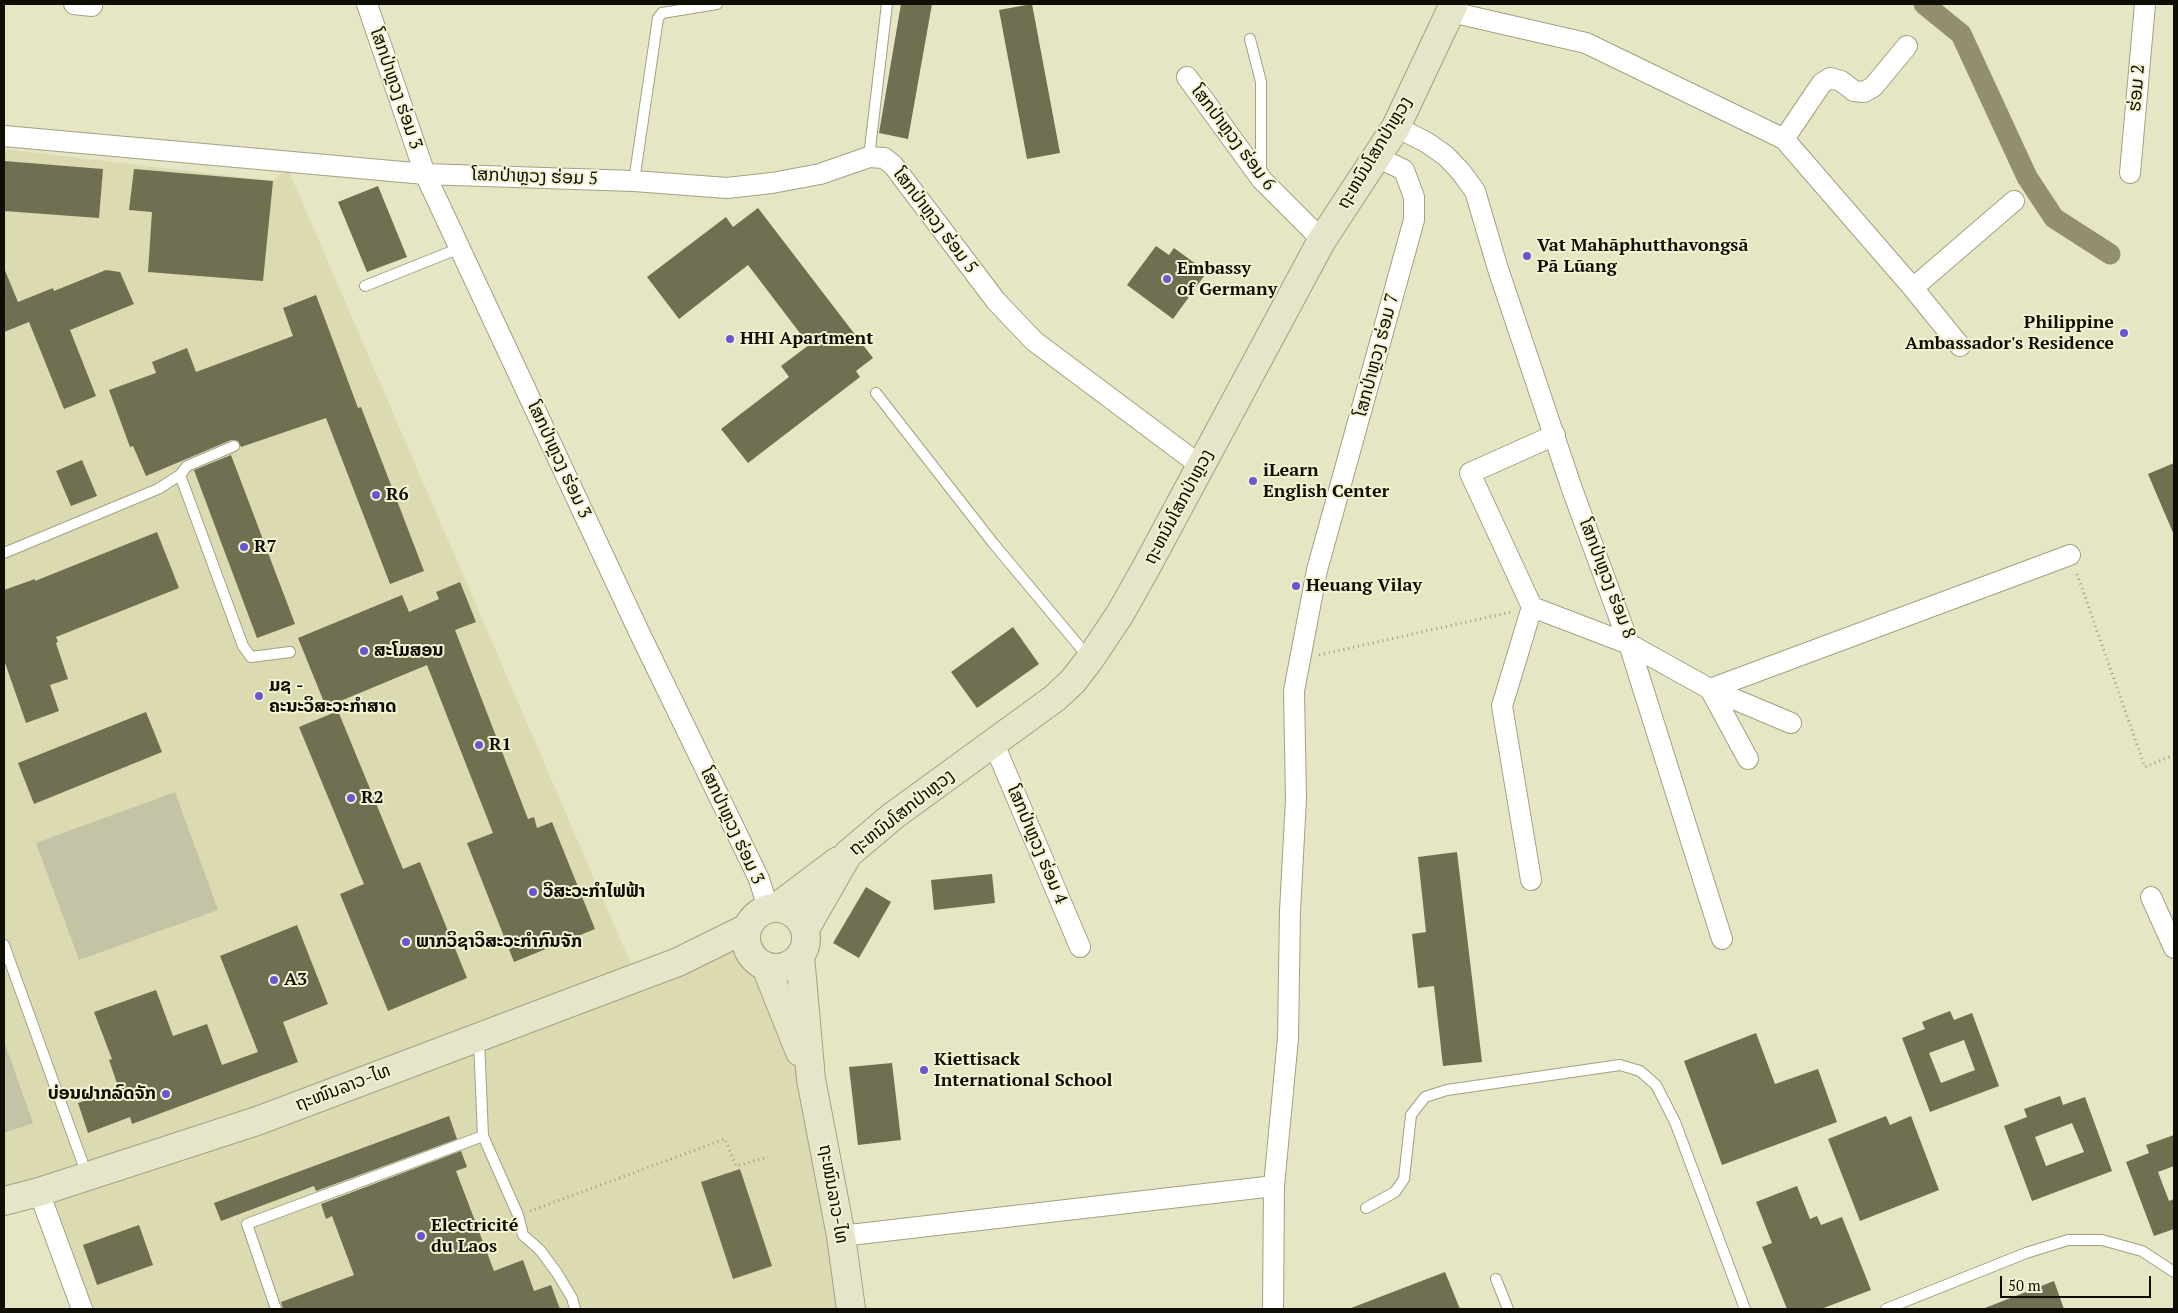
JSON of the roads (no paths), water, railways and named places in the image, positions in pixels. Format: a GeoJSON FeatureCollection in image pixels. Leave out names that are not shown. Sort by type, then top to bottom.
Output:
{"type":"FeatureCollection","features":[{"type":"Feature","properties":{"kind":"street","name":"ໂສກປ່າຫຼວງ ຮ່ອມ 3"},"geometry":{"type":"LineString","coordinates":[[367,4],[425,174],[640,634],[772,908]]}},
{"type":"Feature","properties":{"kind":"street","name":"ຮ່ອມ 2"},"geometry":{"type":"LineString","coordinates":[[2130,173],[2145,4]]}},
{"type":"Feature","properties":{"kind":"street","name":"ຖະຫນົນໂສກປ່າຫຼວງ"},"geometry":{"type":"LineString","coordinates":[[805,929],[848,854],[893,816],[994,744],[1054,698],[1073,681],[1090,659],[1125,606],[1322,240],[1396,126],[1452,8]]}},
{"type":"Feature","properties":{"kind":"street"},"geometry":{"type":"LineString","coordinates":[[1452,8],[1586,43],[1784,139],[1913,288],[1960,346]]}},
{"type":"Feature","properties":{"kind":"street"},"geometry":{"type":"LineString","coordinates":[[1784,139],[1822,83],[1830,78],[1841,81],[1854,91],[1864,92],[1877,83],[1907,46]]}},
{"type":"Feature","properties":{"kind":"street","name":"ໂສກປ່າຫຼວງ ຮ່ອມ 6"},"geometry":{"type":"LineString","coordinates":[[1187,77],[1262,180],[1322,240]]}},
{"type":"Feature","properties":{"kind":"street","name":"ໂສກປ່າຫຼວງ ຮ່ອມ 8"},"geometry":{"type":"LineString","coordinates":[[1396,126],[1426,142],[1446,156],[1475,191],[1498,269],[1572,489],[1629,644],[1710,689],[1791,723]]}},
{"type":"Feature","properties":{"kind":"street","name":"ໂສກປ່າຫຼວງ ຮ່ອມ 5"},"geometry":{"type":"LineString","coordinates":[[4,136],[425,174],[634,181],[727,188],[772,183],[820,174],[869,157],[884,158],[893,165],[996,301],[1034,340],[1201,466]]}},
{"type":"Feature","properties":{"kind":"street","name":"ໂສກປ່າຫຼວງ ຮ່ອມ 7"},"geometry":{"type":"LineString","coordinates":[[1273,1309],[1274,1186],[1288,1038],[1290,911],[1296,799],[1294,691],[1317,570],[1414,220],[1414,197],[1404,170],[1376,156]]}},
{"type":"Feature","properties":{"kind":"street"},"geometry":{"type":"LineString","coordinates":[[1913,288],[2014,200]]}},
{"type":"Feature","properties":{"kind":"street"},"geometry":{"type":"LineString","coordinates":[[1531,880],[1502,706],[1532,607],[1470,474],[1554,435]]}},
{"type":"Feature","properties":{"kind":"street"},"geometry":{"type":"LineString","coordinates":[[1748,759],[1710,689],[2070,555]]}},
{"type":"Feature","properties":{"kind":"street"},"geometry":{"type":"LineString","coordinates":[[1532,607],[1629,644],[1722,939]]}},
{"type":"Feature","properties":{"kind":"street","name":"ໂສກປ່າຫຼວງ ຮ່ອມ 4"},"geometry":{"type":"LineString","coordinates":[[994,744],[1080,947]]}},
{"type":"Feature","properties":{"kind":"street"},"geometry":{"type":"LineString","coordinates":[[772,908],[794,913],[805,929],[804,948],[800,956],[784,967],[759,961],[746,939],[747,928],[751,919],[758,912],[772,908],[848,854]]}},
{"type":"Feature","properties":{"kind":"street"},"geometry":{"type":"LineString","coordinates":[[2151,897],[2174,948]]}},
{"type":"Feature","properties":{"kind":"street","name":"ຖະໜົນລາວ-ໄທ"},"geometry":{"type":"LineString","coordinates":[[4,1201],[40,1192],[257,1121],[678,962],[747,928]]}},
{"type":"Feature","properties":{"kind":"street","name":"ຖະໜົນລາວ-ໄທ"},"geometry":{"type":"LineString","coordinates":[[800,956],[811,1079],[841,1236],[851,1309]]}},
{"type":"Feature","properties":{"kind":"street","name":"ຖະໜົນລາວ-ໄທ"},"geometry":{"type":"LineString","coordinates":[[678,962],[759,961],[811,1079]]}},
{"type":"Feature","properties":{"kind":"street"},"geometry":{"type":"LineString","coordinates":[[841,1236],[1274,1186]]}},
{"type":"Feature","properties":{"kind":"street"},"geometry":{"type":"LineString","coordinates":[[40,1192],[82,1309]]}},
{"type":"Feature","properties":{"kind":"lane"},"geometry":{"type":"LineString","coordinates":[[634,181],[658,18],[662,13],[717,4]]}},
{"type":"Feature","properties":{"kind":"lane"},"geometry":{"type":"LineString","coordinates":[[869,157],[887,4]]}},
{"type":"Feature","properties":{"kind":"lane"},"geometry":{"type":"LineString","coordinates":[[1250,39],[1261,82],[1262,180]]}},
{"type":"Feature","properties":{"kind":"lane"},"geometry":{"type":"LineString","coordinates":[[365,286],[460,248]]}},
{"type":"Feature","properties":{"kind":"lane"},"geometry":{"type":"LineString","coordinates":[[876,393],[993,543],[1090,659]]}},
{"type":"Feature","properties":{"kind":"lane"},"geometry":{"type":"LineString","coordinates":[[4,553],[158,490],[180,476],[187,466],[234,446]]}},
{"type":"Feature","properties":{"kind":"lane"},"geometry":{"type":"LineString","coordinates":[[180,476],[243,646],[251,657],[290,652]]}},
{"type":"Feature","properties":{"kind":"lane"},"geometry":{"type":"LineString","coordinates":[[4,945],[70,1134],[87,1176]]}},
{"type":"Feature","properties":{"kind":"lane"},"geometry":{"type":"LineString","coordinates":[[479,1037],[483,1136],[518,1215],[524,1235],[540,1250],[558,1273],[572,1298],[575,1309]]}},
{"type":"Feature","properties":{"kind":"lane"},"geometry":{"type":"LineString","coordinates":[[1366,1208],[1395,1192],[1404,1179],[1411,1116],[1425,1097],[1447,1090],[1620,1065],[1640,1071],[1656,1085],[1671,1115],[1744,1309]]}},
{"type":"Feature","properties":{"kind":"lane"},"geometry":{"type":"LineString","coordinates":[[276,1309],[247,1224],[483,1136]]}},
{"type":"Feature","properties":{"kind":"lane"},"geometry":{"type":"LineString","coordinates":[[1886,1309],[2026,1253],[2068,1240],[2102,1240],[2142,1251],[2174,1272]]}},
{"type":"Feature","properties":{"kind":"lane"},"geometry":{"type":"LineString","coordinates":[[1496,1279],[1508,1309]]}},
{"type":"Feature","properties":{"kind":"waterway"},"geometry":{"type":"LineString","coordinates":[[1924,4],[1961,34],[2027,177],[2054,218],[2110,254]]}},
{"type":"Feature","properties":{"kind":"place","name":"Vat Mahāphutthavongsā Pā Lūang"},"geometry":{"type":"Point","coordinates":[1527,256]}},
{"type":"Feature","properties":{"kind":"place","name":"Embassy of Germany"},"geometry":{"type":"Point","coordinates":[1167,279]}},
{"type":"Feature","properties":{"kind":"place","name":"Philippine Ambassador's Residence"},"geometry":{"type":"Point","coordinates":[2124,333]}},
{"type":"Feature","properties":{"kind":"place","name":"HHI Apartment"},"geometry":{"type":"Point","coordinates":[730,339]}},
{"type":"Feature","properties":{"kind":"place","name":"iLearn English Center"},"geometry":{"type":"Point","coordinates":[1253,481]}},
{"type":"Feature","properties":{"kind":"place","name":"R6"},"geometry":{"type":"Point","coordinates":[376,495]}},
{"type":"Feature","properties":{"kind":"place","name":"R7"},"geometry":{"type":"Point","coordinates":[244,547]}},
{"type":"Feature","properties":{"kind":"place","name":"Heuang Vilay"},"geometry":{"type":"Point","coordinates":[1296,586]}},
{"type":"Feature","properties":{"kind":"place","name":"ສະໂມສອນ"},"geometry":{"type":"Point","coordinates":[364,651]}},
{"type":"Feature","properties":{"kind":"place","name":"ມຊ - ຄະນະວິສະວະກຳສາດ"},"geometry":{"type":"Point","coordinates":[259,696]}},
{"type":"Feature","properties":{"kind":"place","name":"R1"},"geometry":{"type":"Point","coordinates":[479,745]}},
{"type":"Feature","properties":{"kind":"place","name":"R2"},"geometry":{"type":"Point","coordinates":[351,798]}},
{"type":"Feature","properties":{"kind":"place","name":"ວີສະວະກຳໄຟຟ້າ"},"geometry":{"type":"Point","coordinates":[533,892]}},
{"type":"Feature","properties":{"kind":"place","name":"ພາກວິຊາວິສະວະກຳກົນຈັກ"},"geometry":{"type":"Point","coordinates":[406,942]}},
{"type":"Feature","properties":{"kind":"place","name":"A3"},"geometry":{"type":"Point","coordinates":[274,980]}},
{"type":"Feature","properties":{"kind":"place","name":"Kiettisack International School"},"geometry":{"type":"Point","coordinates":[924,1070]}},
{"type":"Feature","properties":{"kind":"place","name":"ບ່ອນຝາກລົດຈັກ"},"geometry":{"type":"Point","coordinates":[166,1094]}},
{"type":"Feature","properties":{"kind":"place","name":"Electricité du Laos"},"geometry":{"type":"Point","coordinates":[421,1236]}}]}
